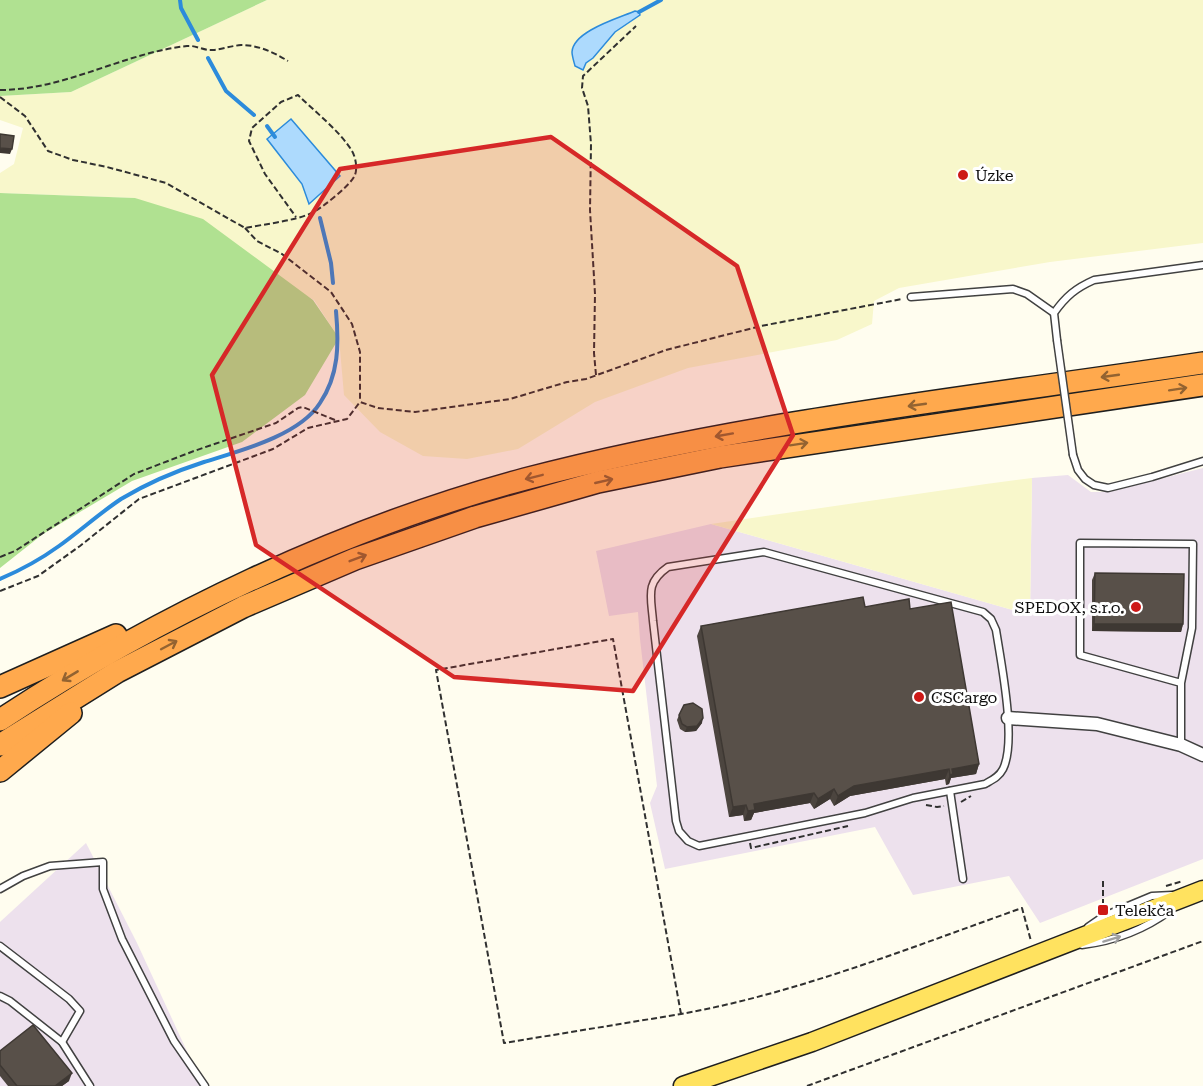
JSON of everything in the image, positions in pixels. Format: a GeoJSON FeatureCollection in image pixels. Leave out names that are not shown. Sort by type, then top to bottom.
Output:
{"type":"FeatureCollection","features":[{"type":"Feature","properties":{"kind":"highway"},"geometry":{"type":"LineString","coordinates":[[0,720],[76,672],[158,626],[226,592],[330,546],[394,522],[524,480],[654,448],[750,430],[1203,363]]}},
{"type":"Feature","properties":{"kind":"highway"},"geometry":{"type":"LineString","coordinates":[[0,745],[117,672],[243,607],[413,537],[546,496],[654,469],[720,457],[1203,385]]}},
{"type":"Feature","properties":{"kind":"highway"},"geometry":{"type":"LineString","coordinates":[[0,687],[127,630],[158,626]]}},
{"type":"Feature","properties":{"kind":"highway"},"geometry":{"type":"LineString","coordinates":[[0,771],[42,739],[117,672]]}},
{"type":"Feature","properties":{"kind":"main road"},"geometry":{"type":"LineString","coordinates":[[687,1085],[812,1042],[1199,892]]}},
{"type":"Feature","properties":{"kind":"street"},"geometry":{"type":"LineString","coordinates":[[1008,718],[1097,724],[1181,746],[1203,755]]}},
{"type":"Feature","properties":{"kind":"lane"},"geometry":{"type":"LineString","coordinates":[[1203,265],[1094,280],[1078,287],[1065,297],[1054,313],[1073,455],[1078,470],[1085,479],[1094,485],[1108,488],[1203,461]]}},
{"type":"Feature","properties":{"kind":"lane"},"geometry":{"type":"LineString","coordinates":[[911,297],[1013,289],[1027,294],[1054,313]]}},
{"type":"Feature","properties":{"kind":"lane"},"geometry":{"type":"LineString","coordinates":[[1181,683],[1080,656],[1080,543],[1192,544],[1192,628],[1181,683],[1181,746]]}},
{"type":"Feature","properties":{"kind":"lane"},"geometry":{"type":"LineString","coordinates":[[764,552],[983,612],[991,619],[996,630],[1008,718],[1006,757],[1002,770],[996,778],[985,784],[950,791],[913,798],[865,813],[751,837],[699,846],[688,841],[676,821],[653,621],[652,581],[668,567],[764,552]]}},
{"type":"Feature","properties":{"kind":"lane"},"geometry":{"type":"LineString","coordinates":[[950,791],[963,879]]}},
{"type":"Feature","properties":{"kind":"lane"},"geometry":{"type":"LineString","coordinates":[[0,889],[50,866],[103,862],[103,889],[122,939],[174,1041],[205,1086]]}},
{"type":"Feature","properties":{"kind":"lane"},"geometry":{"type":"LineString","coordinates":[[0,946],[69,999],[80,1011],[62,1042]]}},
{"type":"Feature","properties":{"kind":"lane"},"geometry":{"type":"LineString","coordinates":[[0,996],[10,1000],[62,1042],[90,1086]]}},
{"type":"Feature","properties":{"kind":"path"},"geometry":{"type":"LineString","coordinates":[[596,375],[595,294],[590,210],[591,144],[588,106],[582,88],[583,76],[636,26]]}},
{"type":"Feature","properties":{"kind":"path"},"geometry":{"type":"LineString","coordinates":[[0,90],[13,90],[60,81],[127,60],[189,45],[210,51],[240,45],[255,47],[271,51],[288,60]]}},
{"type":"Feature","properties":{"kind":"path"},"geometry":{"type":"LineString","coordinates":[[245,228],[296,217],[313,213],[338,194],[354,177],[356,163],[351,150],[298,95],[281,102],[252,128],[249,141],[265,174],[296,217]]}},
{"type":"Feature","properties":{"kind":"path"},"geometry":{"type":"LineString","coordinates":[[0,97],[25,116],[48,151],[73,160],[107,166],[166,183],[245,228],[257,241],[282,254],[331,292],[352,324],[360,352],[360,402],[347,419],[308,428],[273,449],[139,499],[38,576],[0,591]]}},
{"type":"Feature","properties":{"kind":"path"},"geometry":{"type":"LineString","coordinates":[[360,402],[378,408],[415,412],[510,399],[567,382],[586,379],[666,350],[761,326],[911,297]]}},
{"type":"Feature","properties":{"kind":"path"},"geometry":{"type":"LineString","coordinates":[[0,557],[15,551],[134,474],[276,423],[298,408],[303,407],[320,412],[336,421]]}},
{"type":"Feature","properties":{"kind":"path"},"geometry":{"type":"LineString","coordinates":[[681,1014],[612,639],[436,670],[504,1044],[681,1014],[790,989],[1022,908],[1035,956]]}},
{"type":"Feature","properties":{"kind":"path"},"geometry":{"type":"LineString","coordinates":[[1103,881],[1103,910]]}},
{"type":"Feature","properties":{"kind":"path"},"geometry":{"type":"LineString","coordinates":[[807,1086],[1203,940]]}},
{"type":"Feature","properties":{"kind":"highlighted area"},"geometry":{"type":"Polygon","coordinates":[[[551,137],[737,266],[793,435],[633,691],[454,677],[256,545],[212,375],[340,169],[551,137]]]}},
{"type":"Feature","properties":{"kind":"shaded area"},"geometry":{"type":"Polygon","coordinates":[[[1203,468],[1203,859],[1040,923],[1009,876],[913,895],[875,827],[665,869],[650,803],[657,786],[638,612],[609,616],[596,551],[711,524],[1030,615],[1032,478],[1068,475],[1091,492],[1109,492],[1203,468]]]}},
{"type":"Feature","properties":{"kind":"shaded area"},"geometry":{"type":"Polygon","coordinates":[[[86,843],[137,943],[203,1086],[0,1086],[0,922],[86,843]]]}},
{"type":"Feature","properties":{"kind":"green space"},"geometry":{"type":"Polygon","coordinates":[[[0,0],[267,0],[71,92],[0,96],[0,0]]]}},
{"type":"Feature","properties":{"kind":"green space"},"geometry":{"type":"Polygon","coordinates":[[[267,0],[1203,0],[1203,243],[1050,262],[899,288],[874,301],[872,324],[837,340],[688,368],[595,402],[518,449],[467,459],[423,456],[380,432],[344,395],[339,338],[314,300],[135,198],[0,193],[0,173],[14,164],[23,128],[0,120],[0,96],[71,92],[267,0]]]}},
{"type":"Feature","properties":{"kind":"green space"},"geometry":{"type":"Polygon","coordinates":[[[0,193],[135,198],[203,219],[313,300],[339,338],[305,395],[242,442],[132,481],[43,534],[0,568],[0,193]]]}},
{"type":"Feature","properties":{"kind":"green space"},"geometry":{"type":"Polygon","coordinates":[[[1032,478],[1030,615],[711,524],[986,484],[1032,478]]]}},
{"type":"Feature","properties":{"kind":"water"},"geometry":{"type":"Polygon","coordinates":[[[635,11],[640,15],[615,32],[586,63],[583,70],[575,66],[572,52],[574,44],[580,38],[598,26],[635,11]]]}},
{"type":"Feature","properties":{"kind":"water"},"geometry":{"type":"Polygon","coordinates":[[[291,119],[340,176],[309,204],[302,184],[267,139],[291,119]]]}},
{"type":"Feature","properties":{"kind":"building"},"geometry":{"type":"Polygon","coordinates":[[[0,134],[14,136],[12,149],[0,148],[0,134]]]}},
{"type":"Feature","properties":{"kind":"building","name":"SPEDOX, s.r.o."},"geometry":{"type":"Polygon","coordinates":[[[1095,573],[1184,574],[1183,624],[1094,624],[1095,573]]]}},
{"type":"Feature","properties":{"kind":"building"},"geometry":{"type":"Polygon","coordinates":[[[863,597],[865,607],[909,599],[910,609],[951,602],[979,764],[952,769],[953,774],[950,775],[949,769],[854,786],[838,796],[834,789],[818,799],[814,793],[754,804],[755,810],[748,811],[746,805],[733,807],[701,626],[863,597]]]}},
{"type":"Feature","properties":{"kind":"building"},"geometry":{"type":"Polygon","coordinates":[[[693,703],[702,709],[703,718],[697,726],[687,727],[682,724],[679,715],[684,705],[693,703]]]}},
{"type":"Feature","properties":{"kind":"building"},"geometry":{"type":"Polygon","coordinates":[[[33,1025],[72,1073],[55,1086],[17,1086],[0,1065],[0,1051],[33,1025]]]}},
{"type":"Feature","properties":{"kind":"waterway"},"geometry":{"type":"LineString","coordinates":[[180,0],[181,8],[198,40]]}},
{"type":"Feature","properties":{"kind":"waterway"},"geometry":{"type":"LineString","coordinates":[[639,12],[661,0]]}},
{"type":"Feature","properties":{"kind":"waterway"},"geometry":{"type":"LineString","coordinates":[[208,58],[226,91],[254,115]]}},
{"type":"Feature","properties":{"kind":"waterway"},"geometry":{"type":"LineString","coordinates":[[267,126],[275,137]]}},
{"type":"Feature","properties":{"kind":"waterway"},"geometry":{"type":"LineString","coordinates":[[320,218],[331,263],[333,283]]}},
{"type":"Feature","properties":{"kind":"waterway"},"geometry":{"type":"LineString","coordinates":[[0,579],[45,555],[113,504],[141,488],[183,469],[267,441],[298,425],[320,403],[331,381],[337,347],[336,311]]}},
{"type":"Feature","properties":{"kind":"place","name":"Úzke"},"geometry":{"type":"Point","coordinates":[963,175]}},
{"type":"Feature","properties":{"kind":"place","name":"SPEDOX, s.r.o."},"geometry":{"type":"Point","coordinates":[1136,607]}},
{"type":"Feature","properties":{"kind":"place","name":"CSCargo"},"geometry":{"type":"Point","coordinates":[919,697]}},
{"type":"Feature","properties":{"kind":"place","name":"Telekča"},"geometry":{"type":"Point","coordinates":[1103,910]}}]}
